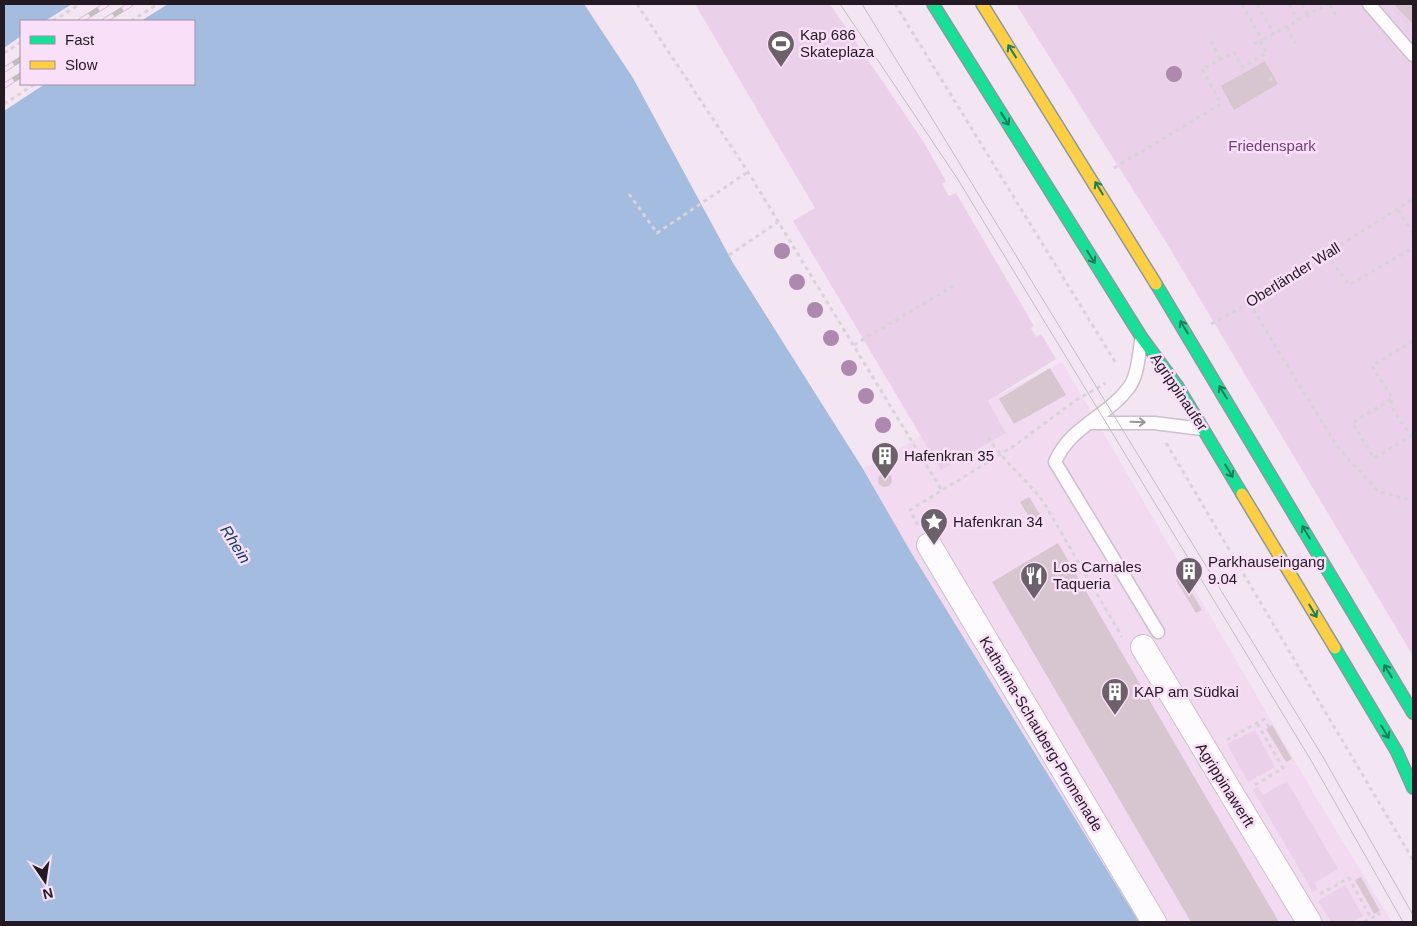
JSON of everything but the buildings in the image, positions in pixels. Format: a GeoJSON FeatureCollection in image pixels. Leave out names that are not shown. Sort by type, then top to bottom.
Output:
{"type":"FeatureCollection","features":[{"type":"Feature","properties":{"kind":"main road","name":"Agrippinaufer"},"geometry":{"type":"LineString","coordinates":[[933,4],[1142,338],[1178,387],[1397,752],[1413,788]]}},
{"type":"Feature","properties":{"kind":"main road"},"geometry":{"type":"LineString","coordinates":[[982,4],[1092,177],[1204,360],[1413,713]]}},
{"type":"Feature","properties":{"kind":"street","name":"Katharina-Schauberg-Promenade"},"geometry":{"type":"LineString","coordinates":[[929,545],[1154,922]]}},
{"type":"Feature","properties":{"kind":"street","name":"Agrippinawerft"},"geometry":{"type":"LineString","coordinates":[[1150,640],[1205,753],[1304,914]]}},
{"type":"Feature","properties":{"kind":"lane"},"geometry":{"type":"LineString","coordinates":[[1369,4],[1413,55]]}},
{"type":"Feature","properties":{"kind":"lane"},"geometry":{"type":"LineString","coordinates":[[1142,338],[1130,386],[1090,423],[1070,436],[1062,446],[1055,462],[1150,640]]}},
{"type":"Feature","properties":{"kind":"lane"},"geometry":{"type":"LineString","coordinates":[[1090,423],[1154,423],[1204,430]]}},
{"type":"Feature","properties":{"kind":"path"},"geometry":{"type":"LineString","coordinates":[[55,20],[80,4]]}},
{"type":"Feature","properties":{"kind":"path"},"geometry":{"type":"LineString","coordinates":[[133,20],[158,4]]}},
{"type":"Feature","properties":{"kind":"path"},"geometry":{"type":"LineString","coordinates":[[637,4],[748,172],[942,491]]}},
{"type":"Feature","properties":{"kind":"path"},"geometry":{"type":"LineString","coordinates":[[895,4],[1122,374]]}},
{"type":"Feature","properties":{"kind":"path"},"geometry":{"type":"LineString","coordinates":[[1114,168],[1221,104],[1202,69],[1234,52],[1242,67],[1267,53],[1242,4]]}},
{"type":"Feature","properties":{"kind":"path"},"geometry":{"type":"LineString","coordinates":[[1257,4],[1274,34]]}},
{"type":"Feature","properties":{"kind":"path"},"geometry":{"type":"LineString","coordinates":[[1289,4],[1298,20]]}},
{"type":"Feature","properties":{"kind":"path"},"geometry":{"type":"LineString","coordinates":[[1302,4],[1308,15]]}},
{"type":"Feature","properties":{"kind":"path"},"geometry":{"type":"LineString","coordinates":[[1254,44],[1329,4],[1337,18]]}},
{"type":"Feature","properties":{"kind":"path"},"geometry":{"type":"LineString","coordinates":[[1287,27],[1295,43]]}},
{"type":"Feature","properties":{"kind":"path"},"geometry":{"type":"LineString","coordinates":[[1211,41],[1220,59]]}},
{"type":"Feature","properties":{"kind":"path"},"geometry":{"type":"LineString","coordinates":[[4,53],[20,43]]}},
{"type":"Feature","properties":{"kind":"path"},"geometry":{"type":"LineString","coordinates":[[1268,80],[1276,76]]}},
{"type":"Feature","properties":{"kind":"path"},"geometry":{"type":"LineString","coordinates":[[4,104],[33,85]]}},
{"type":"Feature","properties":{"kind":"path"},"geometry":{"type":"LineString","coordinates":[[628,194],[657,233],[748,172]]}},
{"type":"Feature","properties":{"kind":"path","name":"Oberländer Wall"},"geometry":{"type":"LineString","coordinates":[[1216,331],[1211,323],[1249,303],[1413,199]]}},
{"type":"Feature","properties":{"kind":"path"},"geometry":{"type":"LineString","coordinates":[[1398,210],[1413,233]]}},
{"type":"Feature","properties":{"kind":"path"},"geometry":{"type":"LineString","coordinates":[[729,255],[778,222]]}},
{"type":"Feature","properties":{"kind":"path"},"geometry":{"type":"LineString","coordinates":[[1327,254],[1349,285],[1413,248]]}},
{"type":"Feature","properties":{"kind":"path"},"geometry":{"type":"LineString","coordinates":[[854,345],[955,284]]}},
{"type":"Feature","properties":{"kind":"path"},"geometry":{"type":"LineString","coordinates":[[1249,303],[1339,449],[1378,491],[1413,500]]}},
{"type":"Feature","properties":{"kind":"path"},"geometry":{"type":"LineString","coordinates":[[1391,399],[1352,423],[1374,458],[1413,434],[1400,421],[1391,406],[1391,399],[1372,366],[1413,341]]}},
{"type":"Feature","properties":{"kind":"path"},"geometry":{"type":"LineString","coordinates":[[929,545],[910,510],[1000,456],[1076,400],[1114,378]]}},
{"type":"Feature","properties":{"kind":"path"},"geometry":{"type":"LineString","coordinates":[[1154,423],[1413,860]]}},
{"type":"Feature","properties":{"kind":"path"},"geometry":{"type":"LineString","coordinates":[[988,436],[1000,456],[1032,486],[1044,503],[1132,652],[1150,640]]}},
{"type":"Feature","properties":{"kind":"path"},"geometry":{"type":"LineString","coordinates":[[1205,753],[1264,719],[1269,727]]}},
{"type":"Feature","properties":{"kind":"path"},"geometry":{"type":"LineString","coordinates":[[1233,798],[1283,768],[1257,723]]}},
{"type":"Feature","properties":{"kind":"path"},"geometry":{"type":"LineString","coordinates":[[1304,914],[1349,878],[1371,918]]}},
{"type":"Feature","properties":{"kind":"path"},"geometry":{"type":"LineString","coordinates":[[1364,922],[1379,914],[1378,912]]}},
{"type":"Feature","properties":{"kind":"shaded area"},"geometry":{"type":"Polygon","coordinates":[[[1062,362],[1317,799],[1392,922],[1139,922],[912,554],[863,469],[921,436],[941,470],[988,401],[1062,362]]]}},
{"type":"Feature","properties":{"kind":"green space"},"geometry":{"type":"Polygon","coordinates":[[[695,4],[830,4],[923,141],[946,181],[942,184],[949,196],[956,193],[1034,326],[1031,328],[1036,337],[1041,334],[1056,359],[988,401],[1006,433],[941,470],[793,221],[815,208],[695,4]]]}},
{"type":"Feature","properties":{"kind":"green space","name":"Friedenspark"},"geometry":{"type":"Polygon","coordinates":[[[1016,4],[1413,4],[1413,656],[1166,242],[1016,4]]]}},
{"type":"Feature","properties":{"kind":"green space"},"geometry":{"type":"Polygon","coordinates":[[[1255,730],[1275,767],[1248,782],[1227,744],[1255,730]]]}},
{"type":"Feature","properties":{"kind":"green space"},"geometry":{"type":"Polygon","coordinates":[[[1287,781],[1338,869],[1314,883],[1318,889],[1313,892],[1253,790],[1258,787],[1263,795],[1287,781]]]}},
{"type":"Feature","properties":{"kind":"green space"},"geometry":{"type":"Polygon","coordinates":[[[1345,885],[1363,916],[1351,922],[1331,922],[1318,901],[1345,885]]]}},
{"type":"Feature","properties":{"kind":"water","name":"Rhein"},"geometry":{"type":"Polygon","coordinates":[[[4,4],[584,4],[633,78],[733,263],[863,469],[912,554],[1139,922],[4,922],[4,4]]]}},
{"type":"Feature","properties":{"kind":"pier"},"geometry":{"type":"Polygon","coordinates":[[[72,4],[168,4],[143,20],[47,20],[72,4]]]}},
{"type":"Feature","properties":{"kind":"pier"},"geometry":{"type":"Polygon","coordinates":[[[20,37],[20,85],[43,85],[4,111],[4,48],[20,37]]]}},
{"type":"Feature","properties":{"kind":"tram line"},"geometry":{"type":"LineString","coordinates":[[840,4],[957,178],[1312,762],[1403,922]]}},
{"type":"Feature","properties":{"kind":"tram line"},"geometry":{"type":"LineString","coordinates":[[862,4],[1323,757],[1413,915]]}},
{"type":"Feature","properties":{"kind":"railway"},"geometry":{"type":"LineString","coordinates":[[82,20],[107,4]]}},
{"type":"Feature","properties":{"kind":"railway"},"geometry":{"type":"LineString","coordinates":[[106,20],[131,4]]}},
{"type":"Feature","properties":{"kind":"railway"},"geometry":{"type":"LineString","coordinates":[[4,70],[20,60]]}},
{"type":"Feature","properties":{"kind":"railway"},"geometry":{"type":"LineString","coordinates":[[4,86],[20,76]]}},
{"type":"Feature","properties":{"kind":"traffic: fast"},"geometry":{"type":"LineString","coordinates":[[933,4],[1142,338],[1178,387],[1242,494]]}},
{"type":"Feature","properties":{"kind":"traffic: fast"},"geometry":{"type":"LineString","coordinates":[[1156,284],[1413,713]]}},
{"type":"Feature","properties":{"kind":"traffic: fast"},"geometry":{"type":"LineString","coordinates":[[1335,648],[1397,752],[1413,788]]}},
{"type":"Feature","properties":{"kind":"traffic: slow"},"geometry":{"type":"LineString","coordinates":[[982,4],[1156,284]]}},
{"type":"Feature","properties":{"kind":"traffic: slow"},"geometry":{"type":"LineString","coordinates":[[1242,494],[1335,648]]}},
{"type":"Feature","properties":{"kind":"place","name":"Kap 686 Skateplaza"},"geometry":{"type":"Point","coordinates":[781,68]}},
{"type":"Feature","properties":{"kind":"place","name":"Hafenkran 35"},"geometry":{"type":"Point","coordinates":[885,480]}},
{"type":"Feature","properties":{"kind":"place","name":"Hafenkran 34"},"geometry":{"type":"Point","coordinates":[934,546]}},
{"type":"Feature","properties":{"kind":"place","name":"Parkhauseingang 9.04"},"geometry":{"type":"Point","coordinates":[1189,595]}},
{"type":"Feature","properties":{"kind":"place","name":"Los Carnales Taqueria"},"geometry":{"type":"Point","coordinates":[1034,600]}},
{"type":"Feature","properties":{"kind":"place","name":"KAP am Südkai"},"geometry":{"type":"Point","coordinates":[1115,716]}}]}
